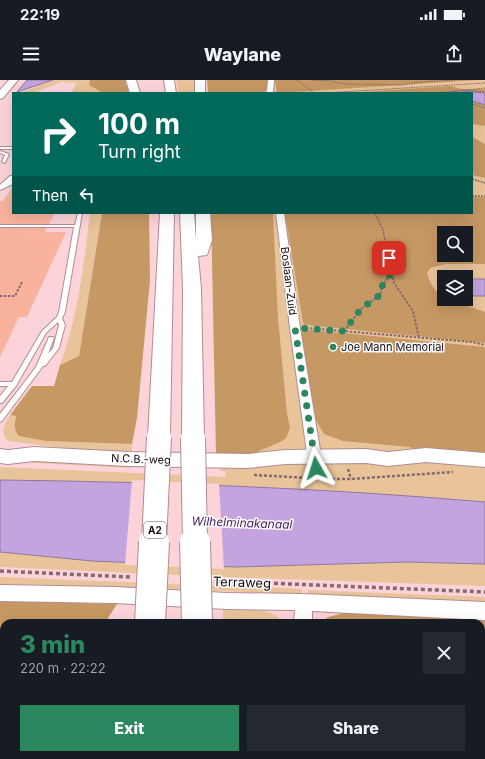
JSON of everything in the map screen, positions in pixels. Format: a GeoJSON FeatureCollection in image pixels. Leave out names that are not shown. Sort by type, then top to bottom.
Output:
{"type":"FeatureCollection","features":[{"type":"Feature","properties":{"kind":"highway"},"geometry":{"type":"LineString","coordinates":[[131,80],[135,92]]}},
{"type":"Feature","properties":{"kind":"highway"},"geometry":{"type":"LineString","coordinates":[[169,80],[171,92]]}},
{"type":"Feature","properties":{"kind":"highway"},"geometry":{"type":"LineString","coordinates":[[200,80],[200,92]]}},
{"type":"Feature","properties":{"kind":"highway","name":"A2"},"geometry":{"type":"LineString","coordinates":[[153,214],[155,248],[165,290]]}},
{"type":"Feature","properties":{"kind":"highway","name":"A2"},"geometry":{"type":"LineString","coordinates":[[150,619],[159,437],[167,214]]}},
{"type":"Feature","properties":{"kind":"highway"},"geometry":{"type":"LineString","coordinates":[[187,214],[192,288],[193,438],[197,619]]}},
{"type":"Feature","properties":{"kind":"highway"},"geometry":{"type":"LineString","coordinates":[[192,288],[204,240],[203,214]]}},
{"type":"Feature","properties":{"kind":"main road"},"geometry":{"type":"LineString","coordinates":[[0,84],[4,80]]}},
{"type":"Feature","properties":{"kind":"main road"},"geometry":{"type":"LineString","coordinates":[[0,96],[14,80]]}},
{"type":"Feature","properties":{"kind":"street"},"geometry":{"type":"LineString","coordinates":[[270,92],[271,80]]}},
{"type":"Feature","properties":{"kind":"street"},"geometry":{"type":"LineString","coordinates":[[0,188],[12,179]]}},
{"type":"Feature","properties":{"kind":"street","name":"Boslaan-Zuid"},"geometry":{"type":"LineString","coordinates":[[280,214],[315,462]]}},
{"type":"Feature","properties":{"kind":"street","name":"N.C.B.-weg"},"geometry":{"type":"LineString","coordinates":[[0,445],[14,446],[34,454]]}},
{"type":"Feature","properties":{"kind":"street","name":"N.C.B.-weg"},"geometry":{"type":"LineString","coordinates":[[0,456],[8,457],[34,454],[128,459],[248,461],[274,467],[315,462],[348,468],[368,466],[388,459],[426,455],[485,460]]}},
{"type":"Feature","properties":{"kind":"street","name":"Terraweg"},"geometry":{"type":"LineString","coordinates":[[0,593],[115,595],[227,601],[304,602],[485,611]]}},
{"type":"Feature","properties":{"kind":"street"},"geometry":{"type":"LineString","coordinates":[[303,619],[304,602]]}},
{"type":"Feature","properties":{"kind":"lane"},"geometry":{"type":"LineString","coordinates":[[0,148],[12,148]]}},
{"type":"Feature","properties":{"kind":"lane"},"geometry":{"type":"LineString","coordinates":[[0,152],[6,154],[4,162]]}},
{"type":"Feature","properties":{"kind":"lane"},"geometry":{"type":"LineString","coordinates":[[0,401],[14,384],[44,332],[59,318],[62,312],[80,214]]}},
{"type":"Feature","properties":{"kind":"lane"},"geometry":{"type":"LineString","coordinates":[[0,226],[77,226]]}},
{"type":"Feature","properties":{"kind":"lane"},"geometry":{"type":"LineString","coordinates":[[0,419],[56,348],[62,325],[59,318]]}},
{"type":"Feature","properties":{"kind":"lane"},"geometry":{"type":"LineString","coordinates":[[39,368],[51,338]]}},
{"type":"Feature","properties":{"kind":"lane"},"geometry":{"type":"LineString","coordinates":[[0,384],[14,384]]}},
{"type":"Feature","properties":{"kind":"path"},"geometry":{"type":"LineString","coordinates":[[297,80],[313,92]]}},
{"type":"Feature","properties":{"kind":"path"},"geometry":{"type":"LineString","coordinates":[[312,80],[345,84],[402,85],[419,82],[455,80]]}},
{"type":"Feature","properties":{"kind":"path"},"geometry":{"type":"LineString","coordinates":[[340,92],[485,83]]}},
{"type":"Feature","properties":{"kind":"path"},"geometry":{"type":"LineString","coordinates":[[447,92],[485,88]]}},
{"type":"Feature","properties":{"kind":"path"},"geometry":{"type":"LineString","coordinates":[[462,90],[485,92]]}},
{"type":"Feature","properties":{"kind":"path"},"geometry":{"type":"LineString","coordinates":[[473,104],[485,108]]}},
{"type":"Feature","properties":{"kind":"path"},"geometry":{"type":"LineString","coordinates":[[473,179],[485,183]]}},
{"type":"Feature","properties":{"kind":"path"},"geometry":{"type":"LineString","coordinates":[[473,196],[485,196]]}},
{"type":"Feature","properties":{"kind":"path"},"geometry":{"type":"LineString","coordinates":[[375,214],[383,230],[394,283],[413,312],[419,338]]}},
{"type":"Feature","properties":{"kind":"path"},"geometry":{"type":"LineString","coordinates":[[344,331],[361,309],[380,295],[382,286],[392,272]]}},
{"type":"Feature","properties":{"kind":"path"},"geometry":{"type":"LineString","coordinates":[[0,296],[15,296],[22,282]]}},
{"type":"Feature","properties":{"kind":"path"},"geometry":{"type":"LineString","coordinates":[[295,328],[472,342],[485,345]]}},
{"type":"Feature","properties":{"kind":"path"},"geometry":{"type":"LineString","coordinates":[[351,479],[456,472]]}},
{"type":"Feature","properties":{"kind":"path"},"geometry":{"type":"LineString","coordinates":[[0,571],[139,578]]}},
{"type":"Feature","properties":{"kind":"path","name":"Terraweg"},"geometry":{"type":"LineString","coordinates":[[210,580],[485,592]]}},
{"type":"Feature","properties":{"kind":"shaded area"},"geometry":{"type":"Polygon","coordinates":[[[55,80],[90,80],[89,85],[101,92],[72,92],[77,83],[61,82],[36,92],[23,92],[55,80]]]}},
{"type":"Feature","properties":{"kind":"shaded area"},"geometry":{"type":"Polygon","coordinates":[[[90,80],[125,80],[129,92],[101,92],[89,85],[90,80]]]}},
{"type":"Feature","properties":{"kind":"shaded area"},"geometry":{"type":"Polygon","coordinates":[[[176,80],[195,80],[196,92],[179,92],[176,80]]]}},
{"type":"Feature","properties":{"kind":"shaded area"},"geometry":{"type":"Polygon","coordinates":[[[207,80],[267,80],[267,89],[263,92],[208,92],[207,80]]]}},
{"type":"Feature","properties":{"kind":"shaded area"},"geometry":{"type":"Polygon","coordinates":[[[209,80],[485,80],[485,502],[243,486],[0,480],[0,467],[226,477],[225,471],[218,471],[225,467],[217,214],[473,214],[473,92],[211,92],[209,80]]]}},
{"type":"Feature","properties":{"kind":"shaded area"},"geometry":{"type":"Polygon","coordinates":[[[275,80],[479,80],[293,92],[277,92],[275,80]]]}},
{"type":"Feature","properties":{"kind":"shaded area"},"geometry":{"type":"Polygon","coordinates":[[[451,86],[461,89],[485,89],[485,93],[464,91],[361,92],[451,86]]]}},
{"type":"Feature","properties":{"kind":"shaded area"},"geometry":{"type":"Polygon","coordinates":[[[473,101],[485,105],[485,126],[473,124],[473,101]]]}},
{"type":"Feature","properties":{"kind":"shaded area"},"geometry":{"type":"Polygon","coordinates":[[[473,138],[485,144],[485,178],[473,175],[473,138]]]}},
{"type":"Feature","properties":{"kind":"shaded area"},"geometry":{"type":"Polygon","coordinates":[[[473,197],[485,197],[485,264],[445,264],[430,268],[427,273],[433,287],[437,291],[437,306],[468,306],[485,312],[485,343],[305,325],[303,323],[285,214],[473,214],[473,197]]]}},
{"type":"Feature","properties":{"kind":"shaded area"},"geometry":{"type":"Polygon","coordinates":[[[90,214],[102,214],[79,356],[60,365],[76,309],[83,270],[90,214]]]}},
{"type":"Feature","properties":{"kind":"shaded area"},"geometry":{"type":"Polygon","coordinates":[[[102,214],[149,214],[150,280],[137,418],[132,444],[47,441],[19,436],[17,434],[15,429],[16,416],[10,415],[32,386],[54,386],[60,365],[79,356],[102,214]]]}},
{"type":"Feature","properties":{"kind":"shaded area"},"geometry":{"type":"Polygon","coordinates":[[[211,214],[273,214],[278,318],[287,414],[290,428],[286,438],[250,455],[216,455],[211,214]]]}},
{"type":"Feature","properties":{"kind":"shaded area"},"geometry":{"type":"Polygon","coordinates":[[[305,330],[485,347],[485,454],[420,451],[409,447],[343,441],[324,434],[313,415],[300,335],[305,330]]]}},
{"type":"Feature","properties":{"kind":"shaded area"},"geometry":{"type":"Polygon","coordinates":[[[10,415],[16,416],[16,432],[47,441],[132,444],[132,452],[79,450],[8,441],[4,435],[4,429],[10,415]]]}},
{"type":"Feature","properties":{"kind":"shaded area"},"geometry":{"type":"Polygon","coordinates":[[[0,460],[132,464],[131,468],[0,460]]]}},
{"type":"Feature","properties":{"kind":"shaded area"},"geometry":{"type":"Polygon","coordinates":[[[0,552],[92,561],[235,567],[407,562],[485,564],[485,586],[223,577],[0,567],[0,552]]]}},
{"type":"Feature","properties":{"kind":"shaded area"},"geometry":{"type":"Polygon","coordinates":[[[0,577],[302,589],[302,594],[0,584],[0,577]]]}},
{"type":"Feature","properties":{"kind":"shaded area"},"geometry":{"type":"Polygon","coordinates":[[[308,590],[485,597],[485,603],[308,594],[308,590]]]}},
{"type":"Feature","properties":{"kind":"shaded area"},"geometry":{"type":"Polygon","coordinates":[[[0,601],[117,604],[108,619],[0,619],[0,601]]]}},
{"type":"Feature","properties":{"kind":"shaded area"},"geometry":{"type":"Polygon","coordinates":[[[223,608],[264,611],[280,619],[223,619],[223,608]]]}},
{"type":"Feature","properties":{"kind":"shaded area"},"geometry":{"type":"Polygon","coordinates":[[[344,613],[485,619],[326,619],[344,613]]]}},
{"type":"Feature","properties":{"kind":"water"},"geometry":{"type":"Polygon","coordinates":[[[27,80],[53,80],[17,92],[27,80]]]}},
{"type":"Feature","properties":{"kind":"water"},"geometry":{"type":"Polygon","coordinates":[[[473,92],[485,93],[485,105],[473,101],[473,92]]]}},
{"type":"Feature","properties":{"kind":"water"},"geometry":{"type":"Polygon","coordinates":[[[473,279],[485,279],[485,296],[474,296],[473,279]]]}},
{"type":"Feature","properties":{"kind":"water","name":"Wilhelminakanaal"},"geometry":{"type":"Polygon","coordinates":[[[0,480],[243,486],[485,502],[485,564],[407,562],[235,567],[92,561],[0,552],[0,480]]]}},
{"type":"Feature","properties":{"kind":"pier"},"geometry":{"type":"Polygon","coordinates":[[[132,480],[219,484],[224,569],[125,565],[132,480]]]}},
{"type":"Feature","properties":{"kind":"building"},"geometry":{"type":"Polygon","coordinates":[[[12,188],[12,214],[54,214],[49,224],[0,224],[0,201],[3,201],[12,188]]]}},
{"type":"Feature","properties":{"kind":"building"},"geometry":{"type":"Polygon","coordinates":[[[0,228],[47,228],[45,232],[66,232],[27,317],[19,317],[0,357],[0,228]]]}},
{"type":"Feature","properties":{"kind":"place","name":"Joe Mann Memorial"},"geometry":{"type":"Point","coordinates":[333,347]}},
{"type":"Feature","properties":{"kind":"route"},"geometry":{"type":"LineString","coordinates":[[316,468],[295,328],[344,331],[361,309],[380,295],[382,286],[392,272],[389,258]]}}]}
